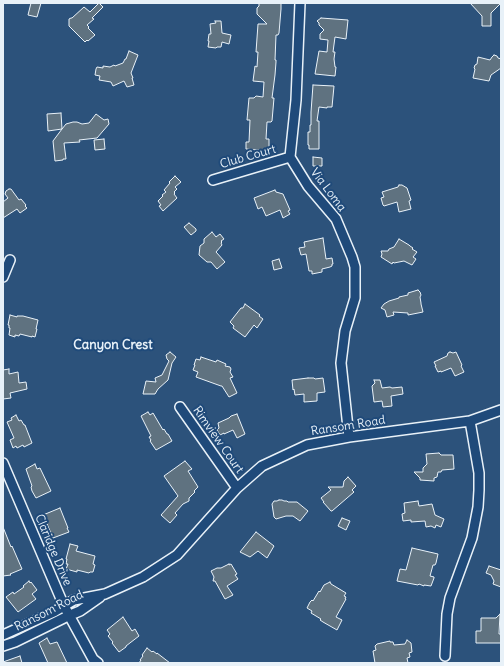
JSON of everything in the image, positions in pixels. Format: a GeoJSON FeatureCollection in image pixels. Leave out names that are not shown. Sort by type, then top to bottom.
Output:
{"type":"FeatureCollection","features":[{"type":"Feature","properties":{"kind":"street"},"geometry":{"type":"LineString","coordinates":[[290,157],[296,100],[300,3]]}},
{"type":"Feature","properties":{"kind":"street","name":"Club Court"},"geometry":{"type":"LineString","coordinates":[[213,180],[290,157]]}},
{"type":"Feature","properties":{"kind":"street","name":"Via Loma"},"geometry":{"type":"LineString","coordinates":[[290,157],[308,186],[336,219],[354,262],[355,298],[346,331],[341,363],[349,437]]}},
{"type":"Feature","properties":{"kind":"street"},"geometry":{"type":"LineString","coordinates":[[3,277],[10,260]]}},
{"type":"Feature","properties":{"kind":"street","name":"Rimview Court"},"geometry":{"type":"LineString","coordinates":[[180,407],[237,488]]}},
{"type":"Feature","properties":{"kind":"street","name":"Ransom Road"},"geometry":{"type":"LineString","coordinates":[[3,646],[80,612],[105,594],[143,577],[177,555],[237,488],[262,466],[307,445],[349,437],[470,421],[501,410]]}},
{"type":"Feature","properties":{"kind":"street"},"geometry":{"type":"LineString","coordinates":[[445,656],[448,605],[472,538],[479,498],[479,473],[470,421]]}},
{"type":"Feature","properties":{"kind":"street","name":"Claridge Drive"},"geometry":{"type":"LineString","coordinates":[[3,463],[68,616],[93,659],[98,663]]}},
{"type":"Feature","properties":{"kind":"street","name":"Ransom Road"},"geometry":{"type":"LineString","coordinates":[[3,635],[74,600],[105,594]]}},
{"type":"Feature","properties":{"kind":"building"},"geometry":{"type":"Polygon","coordinates":[[[31,3],[41,3],[37,17],[28,15],[31,3]]]}},
{"type":"Feature","properties":{"kind":"building"},"geometry":{"type":"Polygon","coordinates":[[[99,3],[103,7],[92,18],[94,19],[87,25],[95,35],[85,42],[69,26],[69,19],[84,7],[90,12],[99,3]]]}},
{"type":"Feature","properties":{"kind":"building"},"geometry":{"type":"Polygon","coordinates":[[[259,3],[281,3],[279,33],[276,35],[276,62],[272,98],[274,98],[272,121],[267,122],[266,139],[269,139],[269,151],[246,149],[246,142],[249,142],[250,120],[247,120],[249,98],[254,98],[256,96],[263,97],[264,82],[253,81],[255,66],[257,67],[258,52],[256,52],[258,24],[267,24],[257,14],[259,3]]]}},
{"type":"Feature","properties":{"kind":"building"},"geometry":{"type":"Polygon","coordinates":[[[470,3],[501,3],[491,13],[491,26],[482,26],[482,16],[470,3]]]}},
{"type":"Feature","properties":{"kind":"building"},"geometry":{"type":"Polygon","coordinates":[[[321,18],[348,20],[346,39],[335,37],[333,52],[335,52],[335,76],[315,74],[319,51],[327,52],[328,40],[320,39],[320,34],[324,30],[317,21],[321,18]]]}},
{"type":"Feature","properties":{"kind":"building"},"geometry":{"type":"Polygon","coordinates":[[[215,21],[221,21],[222,33],[231,35],[229,44],[222,42],[221,47],[216,48],[208,47],[209,34],[211,34],[210,24],[216,23],[215,21]]]}},
{"type":"Feature","properties":{"kind":"building"},"geometry":{"type":"Polygon","coordinates":[[[129,51],[138,55],[131,73],[134,85],[127,87],[124,81],[113,86],[111,82],[99,80],[100,76],[95,75],[97,67],[110,67],[123,63],[129,51]]]}},
{"type":"Feature","properties":{"kind":"building"},"geometry":{"type":"Polygon","coordinates":[[[494,55],[501,59],[501,68],[491,75],[489,81],[473,78],[474,68],[477,64],[478,57],[490,60],[494,55]]]}},
{"type":"Feature","properties":{"kind":"building"},"geometry":{"type":"Polygon","coordinates":[[[313,85],[334,86],[332,107],[319,107],[317,121],[319,121],[319,149],[309,149],[308,145],[308,132],[310,132],[311,125],[313,85]]]}},
{"type":"Feature","properties":{"kind":"building"},"geometry":{"type":"Polygon","coordinates":[[[61,113],[62,129],[48,131],[47,114],[61,113]]]}},
{"type":"Feature","properties":{"kind":"building"},"geometry":{"type":"Polygon","coordinates":[[[96,114],[104,120],[108,119],[109,124],[97,138],[79,140],[80,142],[64,143],[66,159],[55,161],[53,141],[66,124],[73,122],[82,124],[89,123],[96,114]]]}},
{"type":"Feature","properties":{"kind":"building"},"geometry":{"type":"Polygon","coordinates":[[[104,139],[105,149],[95,150],[94,140],[104,139]]]}},
{"type":"Feature","properties":{"kind":"building"},"geometry":{"type":"Polygon","coordinates":[[[313,157],[322,158],[322,166],[313,166],[313,157]]]}},
{"type":"Feature","properties":{"kind":"building"},"geometry":{"type":"Polygon","coordinates":[[[175,176],[181,182],[175,187],[177,189],[174,194],[177,198],[163,211],[159,206],[161,205],[158,201],[166,192],[164,190],[170,183],[169,182],[175,176]]]}},
{"type":"Feature","properties":{"kind":"building"},"geometry":{"type":"Polygon","coordinates":[[[399,185],[407,188],[411,200],[409,201],[411,209],[399,212],[397,202],[384,206],[381,198],[384,197],[382,192],[398,187],[399,185]]]}},
{"type":"Feature","properties":{"kind":"building"},"geometry":{"type":"Polygon","coordinates":[[[9,189],[11,189],[19,200],[21,199],[27,208],[20,213],[17,209],[3,218],[3,202],[8,198],[5,194],[9,189]]]}},
{"type":"Feature","properties":{"kind":"building"},"geometry":{"type":"Polygon","coordinates":[[[275,190],[276,192],[283,194],[290,210],[288,211],[290,214],[283,218],[280,210],[266,216],[262,207],[258,209],[254,198],[275,190]]]}},
{"type":"Feature","properties":{"kind":"building"},"geometry":{"type":"Polygon","coordinates":[[[189,223],[196,229],[196,231],[191,235],[184,227],[189,223]]]}},
{"type":"Feature","properties":{"kind":"building"},"geometry":{"type":"Polygon","coordinates":[[[212,232],[216,237],[220,234],[224,239],[221,241],[222,245],[216,252],[225,262],[217,269],[211,262],[207,262],[199,255],[200,246],[204,243],[204,239],[212,232]]]}},
{"type":"Feature","properties":{"kind":"building"},"geometry":{"type":"Polygon","coordinates":[[[323,238],[326,259],[332,258],[333,264],[330,267],[322,269],[322,272],[312,274],[312,271],[309,271],[306,254],[301,255],[299,248],[305,247],[304,242],[323,238]]]}},
{"type":"Feature","properties":{"kind":"building"},"geometry":{"type":"Polygon","coordinates":[[[399,239],[417,252],[413,257],[416,259],[412,265],[404,261],[393,262],[392,264],[381,257],[381,251],[388,251],[394,247],[399,239]]]}},
{"type":"Feature","properties":{"kind":"building"},"geometry":{"type":"Polygon","coordinates":[[[279,259],[282,268],[274,270],[272,261],[279,259]]]}},
{"type":"Feature","properties":{"kind":"building"},"geometry":{"type":"Polygon","coordinates":[[[418,290],[421,295],[420,297],[423,312],[408,315],[408,313],[393,312],[394,315],[387,317],[385,310],[381,308],[389,301],[418,290]]]}},
{"type":"Feature","properties":{"kind":"building"},"geometry":{"type":"Polygon","coordinates":[[[245,304],[263,319],[257,328],[254,325],[245,337],[233,328],[234,326],[230,322],[245,304]]]}},
{"type":"Feature","properties":{"kind":"building"},"geometry":{"type":"Polygon","coordinates":[[[10,315],[17,317],[23,316],[38,320],[35,337],[20,334],[19,336],[15,335],[15,337],[9,335],[10,328],[8,325],[10,315]]]}},
{"type":"Feature","properties":{"kind":"building"},"geometry":{"type":"Polygon","coordinates":[[[170,352],[176,357],[172,363],[168,380],[158,389],[155,394],[143,394],[146,381],[156,382],[155,378],[162,375],[169,361],[166,355],[170,352]]]}},
{"type":"Feature","properties":{"kind":"building"},"geometry":{"type":"Polygon","coordinates":[[[450,352],[456,352],[464,372],[455,376],[451,368],[438,372],[434,362],[447,356],[450,352]]]}},
{"type":"Feature","properties":{"kind":"building"},"geometry":{"type":"Polygon","coordinates":[[[201,357],[216,362],[217,360],[226,364],[225,366],[230,367],[230,372],[233,377],[230,378],[237,393],[229,397],[222,386],[196,377],[198,372],[193,370],[194,365],[196,359],[200,360],[201,357]]]}},
{"type":"Feature","properties":{"kind":"building"},"geometry":{"type":"Polygon","coordinates":[[[9,369],[9,374],[18,372],[19,383],[26,382],[27,389],[10,393],[11,398],[3,399],[3,370],[9,369]]]}},
{"type":"Feature","properties":{"kind":"building"},"geometry":{"type":"Polygon","coordinates":[[[323,378],[325,392],[317,393],[317,401],[304,402],[304,394],[295,395],[294,389],[293,390],[292,380],[323,378]]]}},
{"type":"Feature","properties":{"kind":"building"},"geometry":{"type":"Polygon","coordinates":[[[374,380],[380,380],[382,388],[402,387],[403,394],[391,396],[392,406],[383,407],[382,401],[374,402],[372,386],[375,383],[374,380]]]}},
{"type":"Feature","properties":{"kind":"building"},"geometry":{"type":"Polygon","coordinates":[[[148,412],[150,415],[153,413],[163,430],[164,429],[172,441],[156,450],[150,441],[151,440],[149,437],[151,436],[141,416],[148,412]]]}},
{"type":"Feature","properties":{"kind":"building"},"geometry":{"type":"Polygon","coordinates":[[[237,414],[245,434],[237,438],[233,430],[220,435],[217,430],[219,428],[218,423],[237,414]]]}},
{"type":"Feature","properties":{"kind":"building"},"geometry":{"type":"Polygon","coordinates":[[[16,415],[19,421],[21,420],[25,425],[32,443],[24,447],[23,445],[13,448],[10,440],[14,438],[7,422],[12,420],[11,418],[16,415]]]}},
{"type":"Feature","properties":{"kind":"building"},"geometry":{"type":"Polygon","coordinates":[[[439,453],[441,455],[453,455],[454,469],[442,470],[441,472],[438,472],[437,477],[434,478],[434,481],[420,480],[414,472],[423,472],[423,468],[427,464],[426,454],[439,453]]]}},
{"type":"Feature","properties":{"kind":"building"},"geometry":{"type":"Polygon","coordinates":[[[185,461],[192,469],[188,471],[198,487],[189,498],[189,501],[183,504],[175,513],[177,515],[170,523],[161,515],[178,496],[164,476],[185,461]]]}},
{"type":"Feature","properties":{"kind":"building"},"geometry":{"type":"Polygon","coordinates":[[[35,464],[37,469],[40,468],[51,491],[36,498],[32,491],[32,486],[26,469],[35,464]]]}},
{"type":"Feature","properties":{"kind":"building"},"geometry":{"type":"Polygon","coordinates":[[[348,477],[356,486],[352,490],[354,492],[331,511],[321,498],[331,490],[328,487],[343,487],[344,481],[348,477]]]}},
{"type":"Feature","properties":{"kind":"building"},"geometry":{"type":"Polygon","coordinates":[[[279,500],[297,502],[308,511],[300,521],[293,516],[286,516],[276,519],[274,517],[272,504],[274,501],[279,500]]]}},
{"type":"Feature","properties":{"kind":"building"},"geometry":{"type":"Polygon","coordinates":[[[418,501],[419,506],[432,504],[435,515],[444,519],[441,527],[436,525],[435,528],[431,526],[426,527],[425,521],[403,521],[402,514],[405,513],[404,503],[418,501]]]}},
{"type":"Feature","properties":{"kind":"building"},"geometry":{"type":"Polygon","coordinates":[[[60,508],[69,532],[53,538],[43,515],[60,508]]]}},
{"type":"Feature","properties":{"kind":"building"},"geometry":{"type":"Polygon","coordinates":[[[342,518],[350,521],[346,530],[338,526],[342,518]]]}},
{"type":"Feature","properties":{"kind":"building"},"geometry":{"type":"Polygon","coordinates":[[[3,527],[22,569],[10,574],[11,575],[3,576],[3,527]]]}},
{"type":"Feature","properties":{"kind":"building"},"geometry":{"type":"Polygon","coordinates":[[[256,532],[274,546],[267,558],[258,551],[250,557],[240,552],[256,532]]]}},
{"type":"Feature","properties":{"kind":"building"},"geometry":{"type":"Polygon","coordinates":[[[70,544],[78,546],[76,551],[95,556],[93,572],[89,573],[77,570],[77,572],[66,569],[68,564],[66,564],[66,559],[70,544]]]}},
{"type":"Feature","properties":{"kind":"building"},"geometry":{"type":"Polygon","coordinates":[[[412,548],[438,554],[430,576],[434,577],[431,586],[397,581],[400,569],[406,570],[412,548]]]}},
{"type":"Feature","properties":{"kind":"building"},"geometry":{"type":"Polygon","coordinates":[[[231,564],[237,574],[235,575],[238,579],[227,586],[233,595],[225,599],[215,581],[213,581],[214,577],[211,571],[231,564]]]}},
{"type":"Feature","properties":{"kind":"building"},"geometry":{"type":"Polygon","coordinates":[[[489,566],[501,570],[501,587],[493,584],[494,581],[491,575],[486,573],[489,566]]]}},
{"type":"Feature","properties":{"kind":"building"},"geometry":{"type":"Polygon","coordinates":[[[29,581],[37,590],[32,594],[36,599],[18,612],[6,597],[13,592],[14,594],[24,587],[23,586],[29,581]]]}},
{"type":"Feature","properties":{"kind":"building"},"geometry":{"type":"Polygon","coordinates":[[[330,582],[346,593],[344,596],[346,599],[336,617],[342,620],[337,630],[320,620],[321,619],[311,613],[312,611],[307,608],[324,585],[330,582]]]}},
{"type":"Feature","properties":{"kind":"building"},"geometry":{"type":"Polygon","coordinates":[[[500,614],[499,634],[501,634],[501,643],[476,643],[476,631],[481,631],[481,618],[496,618],[500,614]]]}},
{"type":"Feature","properties":{"kind":"building"},"geometry":{"type":"Polygon","coordinates":[[[123,617],[132,631],[135,629],[139,636],[119,652],[108,636],[110,634],[107,630],[123,617]]]}},
{"type":"Feature","properties":{"kind":"building"},"geometry":{"type":"Polygon","coordinates":[[[47,638],[50,644],[57,642],[67,663],[48,663],[39,643],[47,638]]]}},
{"type":"Feature","properties":{"kind":"building"},"geometry":{"type":"Polygon","coordinates":[[[407,640],[411,643],[412,652],[409,653],[410,657],[407,658],[408,663],[375,663],[373,651],[376,650],[375,646],[377,644],[390,641],[393,642],[394,645],[405,644],[407,640]]]}},
{"type":"Feature","properties":{"kind":"building"},"geometry":{"type":"Polygon","coordinates":[[[147,648],[152,652],[157,653],[170,663],[139,663],[147,648]]]}},
{"type":"Feature","properties":{"kind":"building"},"geometry":{"type":"Polygon","coordinates":[[[20,656],[22,663],[3,663],[3,662],[20,656]]]}},
{"type":"Feature","properties":{"kind":"district","name":"Canyon Crest"},"geometry":{"type":"Point","coordinates":[113,345]}}]}
